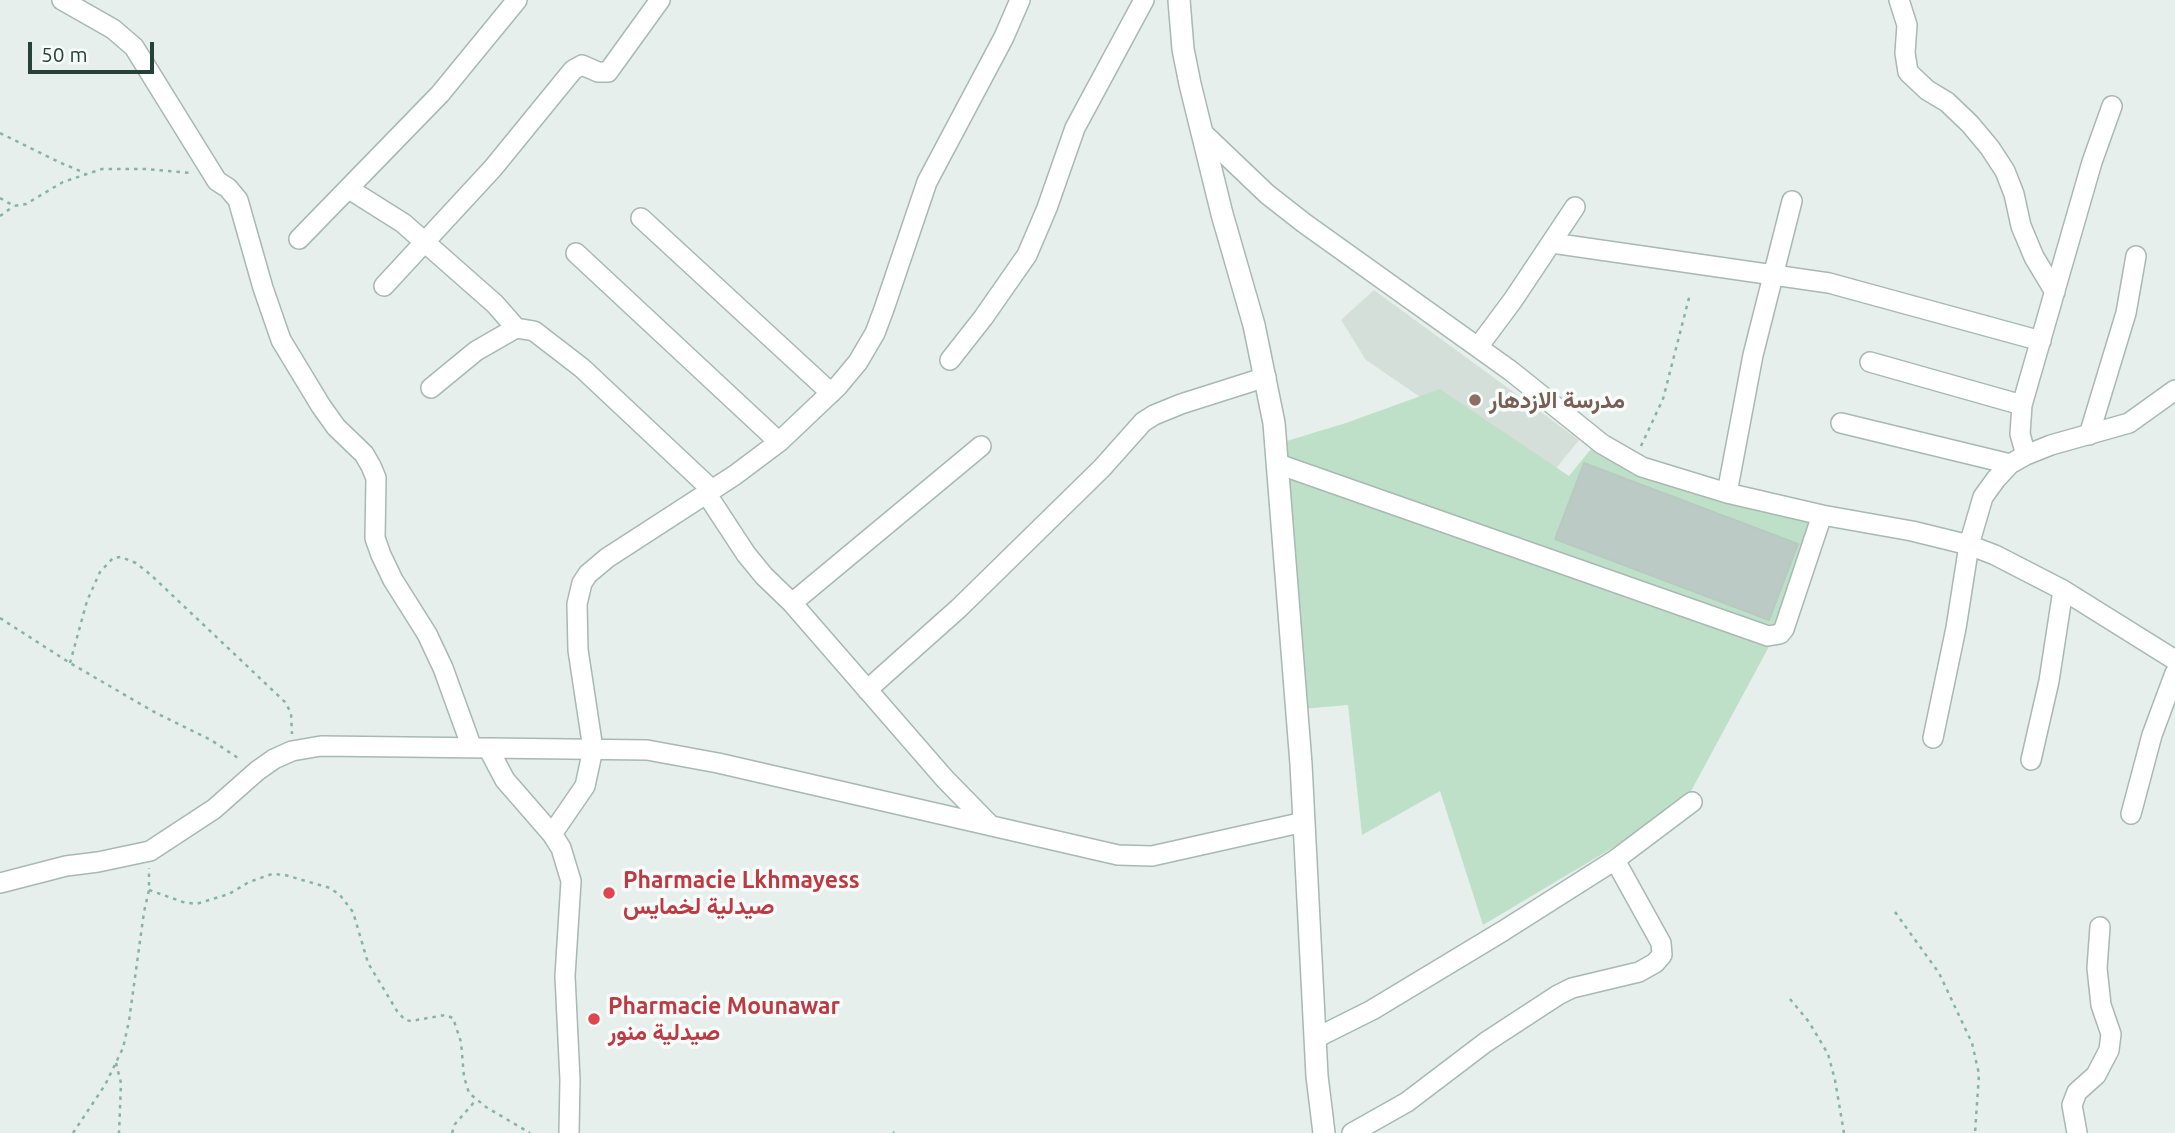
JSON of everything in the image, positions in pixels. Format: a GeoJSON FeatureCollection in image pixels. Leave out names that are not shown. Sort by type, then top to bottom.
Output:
{"type":"FeatureCollection","features":[{"type":"Feature","properties":{"kind":"street"},"geometry":{"type":"LineString","coordinates":[[62,0],[113,29],[134,47],[217,181],[228,188],[238,200],[274,323],[293,362],[336,426],[363,454],[376,478],[375,538],[393,580],[427,634],[480,748],[561,848],[571,881],[565,976],[570,1080],[569,1133]]}},
{"type":"Feature","properties":{"kind":"street"},"geometry":{"type":"LineString","coordinates":[[299,239],[440,94],[517,0]]}},
{"type":"Feature","properties":{"kind":"street"},"geometry":{"type":"LineString","coordinates":[[384,286],[493,168],[573,70],[582,65],[598,72],[607,72],[660,0]]}},
{"type":"Feature","properties":{"kind":"street"},"geometry":{"type":"LineString","coordinates":[[552,834],[585,786],[593,749],[578,650],[577,604],[582,583],[588,574],[607,558],[779,442],[831,393],[858,362],[875,333],[927,182],[1004,37],[1020,0]]}},
{"type":"Feature","properties":{"kind":"street"},"geometry":{"type":"LineString","coordinates":[[950,360],[984,318],[1027,255],[1076,128],[1144,0]]}},
{"type":"Feature","properties":{"kind":"street"},"geometry":{"type":"LineString","coordinates":[[1179,0],[1183,49],[1202,132],[1254,325],[1272,410],[1291,616],[1317,1076],[1324,1133]]}},
{"type":"Feature","properties":{"kind":"street"},"geometry":{"type":"LineString","coordinates":[[1899,0],[1907,25],[1905,53],[1908,72],[1927,90],[1947,102],[1990,148],[2005,171],[2014,194],[2021,226],[2034,257],[2055,292]]}},
{"type":"Feature","properties":{"kind":"street"},"geometry":{"type":"LineString","coordinates":[[2018,460],[2022,405],[2092,162],[2112,106]]}},
{"type":"Feature","properties":{"kind":"street"},"geometry":{"type":"LineString","coordinates":[[1202,132],[1250,178],[1304,223],[1478,348],[1602,444],[1633,462],[1673,478],[1727,493],[1822,516],[1912,531],[1969,545],[1995,555],[2063,590],[2175,660]]}},
{"type":"Feature","properties":{"kind":"street"},"geometry":{"type":"LineString","coordinates":[[349,189],[403,223],[495,304],[516,328]]}},
{"type":"Feature","properties":{"kind":"street"},"geometry":{"type":"LineString","coordinates":[[1727,493],[1753,355],[1792,201]]}},
{"type":"Feature","properties":{"kind":"street"},"geometry":{"type":"LineString","coordinates":[[1478,348],[1575,207]]}},
{"type":"Feature","properties":{"kind":"street"},"geometry":{"type":"LineString","coordinates":[[641,218],[831,393]]}},
{"type":"Feature","properties":{"kind":"street"},"geometry":{"type":"LineString","coordinates":[[1552,243],[1829,283],[2041,341]]}},
{"type":"Feature","properties":{"kind":"street"},"geometry":{"type":"LineString","coordinates":[[576,253],[779,442]]}},
{"type":"Feature","properties":{"kind":"street"},"geometry":{"type":"LineString","coordinates":[[2089,435],[2126,313],[2136,256]]}},
{"type":"Feature","properties":{"kind":"street"},"geometry":{"type":"LineString","coordinates":[[431,388],[476,351],[516,328],[540,334],[582,368],[709,491],[755,565],[990,826]]}},
{"type":"Feature","properties":{"kind":"street"},"geometry":{"type":"LineString","coordinates":[[1870,362],[2022,405]]}},
{"type":"Feature","properties":{"kind":"street"},"geometry":{"type":"LineString","coordinates":[[867,690],[959,608],[1102,468],[1143,422],[1181,404],[1266,377]]}},
{"type":"Feature","properties":{"kind":"street"},"geometry":{"type":"LineString","coordinates":[[1933,738],[1956,628],[1969,545],[1983,497],[1996,479],[2018,460],[2051,445],[2129,423],[2175,390]]}},
{"type":"Feature","properties":{"kind":"street"},"geometry":{"type":"LineString","coordinates":[[1841,423],[2018,460]]}},
{"type":"Feature","properties":{"kind":"street"},"geometry":{"type":"LineString","coordinates":[[792,603],[981,446]]}},
{"type":"Feature","properties":{"kind":"street"},"geometry":{"type":"LineString","coordinates":[[1278,464],[1768,636],[1780,634],[1784,629],[1822,516]]}},
{"type":"Feature","properties":{"kind":"street"},"geometry":{"type":"LineString","coordinates":[[2031,760],[2049,681],[2063,590]]}},
{"type":"Feature","properties":{"kind":"street"},"geometry":{"type":"LineString","coordinates":[[2131,814],[2152,735],[2175,673]]}},
{"type":"Feature","properties":{"kind":"street"},"geometry":{"type":"LineString","coordinates":[[0,883],[66,866],[150,851],[214,808],[274,759],[292,751],[321,746],[647,750],[718,763],[1118,855],[1152,856],[1304,822]]}},
{"type":"Feature","properties":{"kind":"street"},"geometry":{"type":"LineString","coordinates":[[1316,1038],[1418,984],[1615,860],[1692,802]]}},
{"type":"Feature","properties":{"kind":"street"},"geometry":{"type":"LineString","coordinates":[[1352,1133],[1407,1102],[1486,1042],[1558,995],[1572,988],[1639,972],[1655,962],[1661,955],[1661,943],[1615,860]]}},
{"type":"Feature","properties":{"kind":"street"},"geometry":{"type":"LineString","coordinates":[[2077,1133],[2072,1105],[2077,1092],[2096,1074],[2109,1050],[2111,1034],[2101,1005],[2096,968],[2100,927]]}},
{"type":"Feature","properties":{"kind":"path"},"geometry":{"type":"LineString","coordinates":[[0,133],[85,173]]}},
{"type":"Feature","properties":{"kind":"path"},"geometry":{"type":"LineString","coordinates":[[0,216],[14,206],[26,204],[63,182],[102,169],[183,172],[217,181]]}},
{"type":"Feature","properties":{"kind":"path"},"geometry":{"type":"LineString","coordinates":[[0,198],[14,206]]}},
{"type":"Feature","properties":{"kind":"path"},"geometry":{"type":"LineString","coordinates":[[1633,462],[1663,399],[1690,294]]}},
{"type":"Feature","properties":{"kind":"path"},"geometry":{"type":"LineString","coordinates":[[70,663],[87,601],[100,572],[113,558],[121,557],[136,562],[285,702],[291,713],[292,751]]}},
{"type":"Feature","properties":{"kind":"path"},"geometry":{"type":"LineString","coordinates":[[0,618],[156,713],[211,740],[257,771]]}},
{"type":"Feature","properties":{"kind":"path"},"geometry":{"type":"LineString","coordinates":[[73,1133],[105,1085],[123,1048],[149,890],[150,851]]}},
{"type":"Feature","properties":{"kind":"path"},"geometry":{"type":"LineString","coordinates":[[149,890],[196,904],[229,894],[249,882],[272,874],[330,888],[340,895],[353,912],[368,963],[401,1016],[411,1021],[445,1015],[453,1018],[461,1042],[466,1085],[476,1100],[530,1133]]}},
{"type":"Feature","properties":{"kind":"path"},"geometry":{"type":"LineString","coordinates":[[1895,912],[1939,973],[1972,1043],[1979,1074],[1975,1133]]}},
{"type":"Feature","properties":{"kind":"path"},"geometry":{"type":"LineString","coordinates":[[1790,999],[1809,1022],[1828,1054],[1844,1133]]}},
{"type":"Feature","properties":{"kind":"path"},"geometry":{"type":"LineString","coordinates":[[116,1063],[121,1083],[119,1133]]}},
{"type":"Feature","properties":{"kind":"path"},"geometry":{"type":"LineString","coordinates":[[452,1133],[455,1124],[476,1100]]}},
{"type":"Feature","properties":{"kind":"shaded area","name":"مدرسة الازدهار"},"geometry":{"type":"Polygon","coordinates":[[[1374,290],[1579,440],[1545,482],[1366,360],[1341,320],[1374,290]]]}},
{"type":"Feature","properties":{"kind":"green space"},"geometry":{"type":"Polygon","coordinates":[[[1440,389],[1569,476],[1591,449],[1704,491],[1824,519],[1772,641],[1683,806],[1483,925],[1440,791],[1362,835],[1348,705],[1301,709],[1277,444],[1346,423],[1440,389]]]}},
{"type":"Feature","properties":{"kind":"building"},"geometry":{"type":"Polygon","coordinates":[[[1584,463],[1798,544],[1769,620],[1555,539],[1584,463]]]}},
{"type":"Feature","properties":{"kind":"place","name":"مدرسة الازدهار"},"geometry":{"type":"Point","coordinates":[1475,400]}},
{"type":"Feature","properties":{"kind":"place","name":"Pharmacie Lkhmayess صيدلية لخمايس"},"geometry":{"type":"Point","coordinates":[609,893]}},
{"type":"Feature","properties":{"kind":"place","name":"Pharmacie Mounawar صيدلية منور"},"geometry":{"type":"Point","coordinates":[594,1019]}}]}
